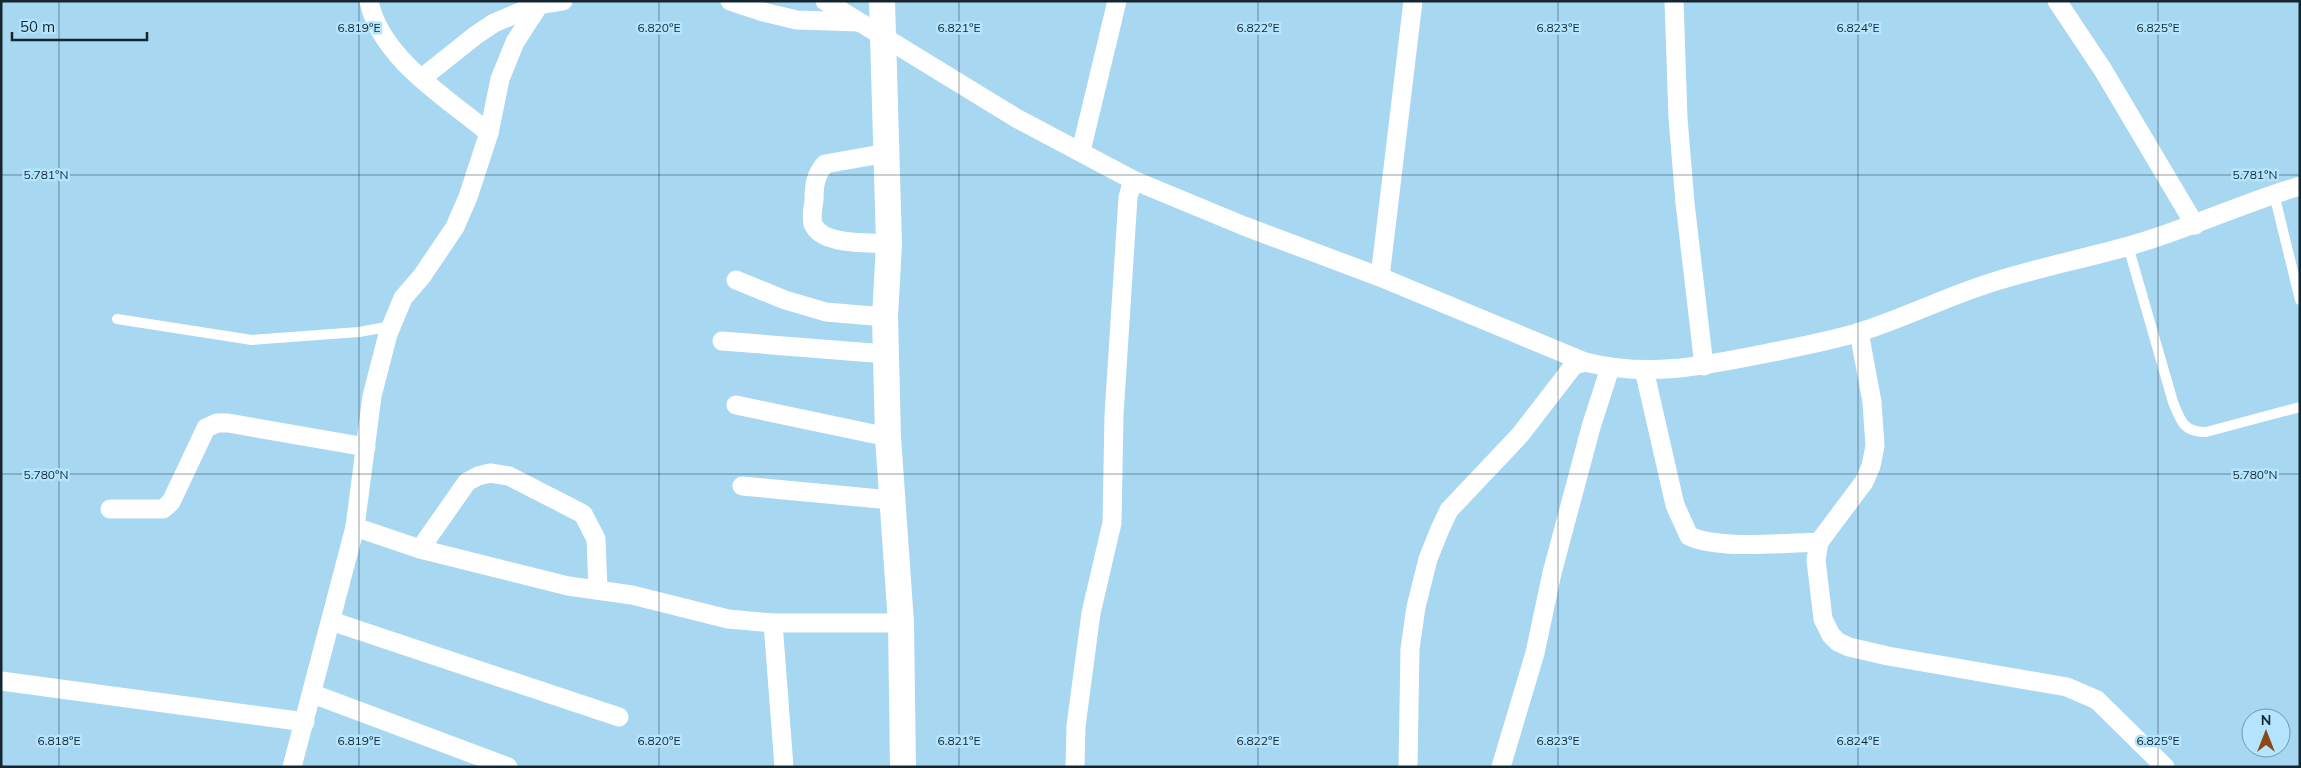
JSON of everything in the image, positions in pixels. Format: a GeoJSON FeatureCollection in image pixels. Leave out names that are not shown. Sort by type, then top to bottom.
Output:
{"type":"FeatureCollection","features":[{"type":"Feature","properties":{"kind":"main road"},"geometry":{"type":"LineString","coordinates":[[882,1],[889,244],[885,317],[888,437],[901,623],[903,767]]}},
{"type":"Feature","properties":{"kind":"street"},"geometry":{"type":"LineString","coordinates":[[368,1],[381,35],[397,56],[489,133]]}},
{"type":"Feature","properties":{"kind":"street"},"geometry":{"type":"LineString","coordinates":[[422,78],[510,8],[563,1]]}},
{"type":"Feature","properties":{"kind":"street"},"geometry":{"type":"LineString","coordinates":[[730,1],[797,20],[859,22]]}},
{"type":"Feature","properties":{"kind":"street"},"geometry":{"type":"LineString","coordinates":[[825,1],[1016,118],[1081,151],[1132,180],[1244,226],[1380,277],[1585,362],[1610,368],[1643,371],[1704,366],[1859,332],[1989,283],[2061,262],[2128,246],[2195,225],[2274,194],[2300,186]]}},
{"type":"Feature","properties":{"kind":"street"},"geometry":{"type":"LineString","coordinates":[[1081,151],[1117,1]]}},
{"type":"Feature","properties":{"kind":"street"},"geometry":{"type":"LineString","coordinates":[[1380,277],[1413,1]]}},
{"type":"Feature","properties":{"kind":"street"},"geometry":{"type":"LineString","coordinates":[[1674,1],[1678,118],[1685,202],[1704,366]]}},
{"type":"Feature","properties":{"kind":"street"},"geometry":{"type":"LineString","coordinates":[[2056,1],[2103,70],[2195,225]]}},
{"type":"Feature","properties":{"kind":"street"},"geometry":{"type":"LineString","coordinates":[[292,767],[313,694],[355,527],[372,396],[392,326],[403,298],[422,276],[456,227],[489,133],[503,71],[515,42],[538,3]]}},
{"type":"Feature","properties":{"kind":"street"},"geometry":{"type":"LineString","coordinates":[[887,153],[825,164],[820,169],[814,184],[813,223],[820,235],[832,239],[889,244]]}},
{"type":"Feature","properties":{"kind":"street"},"geometry":{"type":"LineString","coordinates":[[1075,767],[1076,726],[1091,613],[1112,523],[1114,414],[1128,197],[1132,180]]}},
{"type":"Feature","properties":{"kind":"street"},"geometry":{"type":"LineString","coordinates":[[736,280],[785,300],[826,312],[885,317]]}},
{"type":"Feature","properties":{"kind":"street"},"geometry":{"type":"LineString","coordinates":[[1859,332],[1872,402],[1875,446],[1871,466],[1864,482],[1818,542],[1816,560],[1823,619],[1831,635],[1838,642],[1849,647],[1888,656],[2067,687],[2097,700],[2165,767]]}},
{"type":"Feature","properties":{"kind":"street"},"geometry":{"type":"LineString","coordinates":[[722,341],[886,354]]}},
{"type":"Feature","properties":{"kind":"street"},"geometry":{"type":"LineString","coordinates":[[1408,767],[1410,649],[1416,607],[1428,559],[1440,529],[1449,510],[1520,435],[1574,365],[1585,362]]}},
{"type":"Feature","properties":{"kind":"street"},"geometry":{"type":"LineString","coordinates":[[1501,767],[1535,653],[1552,573],[1591,427],[1610,368]]}},
{"type":"Feature","properties":{"kind":"street"},"geometry":{"type":"LineString","coordinates":[[1643,371],[1675,505],[1689,536],[1700,541],[1721,544],[1818,542]]}},
{"type":"Feature","properties":{"kind":"street"},"geometry":{"type":"LineString","coordinates":[[736,405],[888,437]]}},
{"type":"Feature","properties":{"kind":"street"},"geometry":{"type":"LineString","coordinates":[[110,509],[162,509],[171,502],[206,428],[216,423],[228,423],[366,447]]}},
{"type":"Feature","properties":{"kind":"street"},"geometry":{"type":"LineString","coordinates":[[420,549],[467,482],[478,476],[490,473],[509,476],[583,514],[596,539],[598,590]]}},
{"type":"Feature","properties":{"kind":"street"},"geometry":{"type":"LineString","coordinates":[[742,486],[891,500]]}},
{"type":"Feature","properties":{"kind":"street"},"geometry":{"type":"LineString","coordinates":[[355,527],[420,549],[568,586],[632,595],[728,619],[773,623],[901,623]]}},
{"type":"Feature","properties":{"kind":"street"},"geometry":{"type":"LineString","coordinates":[[331,621],[620,717]]}},
{"type":"Feature","properties":{"kind":"street"},"geometry":{"type":"LineString","coordinates":[[773,623],[784,767]]}},
{"type":"Feature","properties":{"kind":"street"},"geometry":{"type":"LineString","coordinates":[[1,681],[305,722]]}},
{"type":"Feature","properties":{"kind":"street"},"geometry":{"type":"LineString","coordinates":[[313,694],[508,767]]}},
{"type":"Feature","properties":{"kind":"lane"},"geometry":{"type":"LineString","coordinates":[[2274,194],[2300,300]]}},
{"type":"Feature","properties":{"kind":"lane"},"geometry":{"type":"LineString","coordinates":[[2128,246],[2173,402],[2182,424],[2193,432],[2206,432],[2300,407]]}},
{"type":"Feature","properties":{"kind":"lane"},"geometry":{"type":"LineString","coordinates":[[117,319],[252,340],[359,332],[392,326]]}}]}
